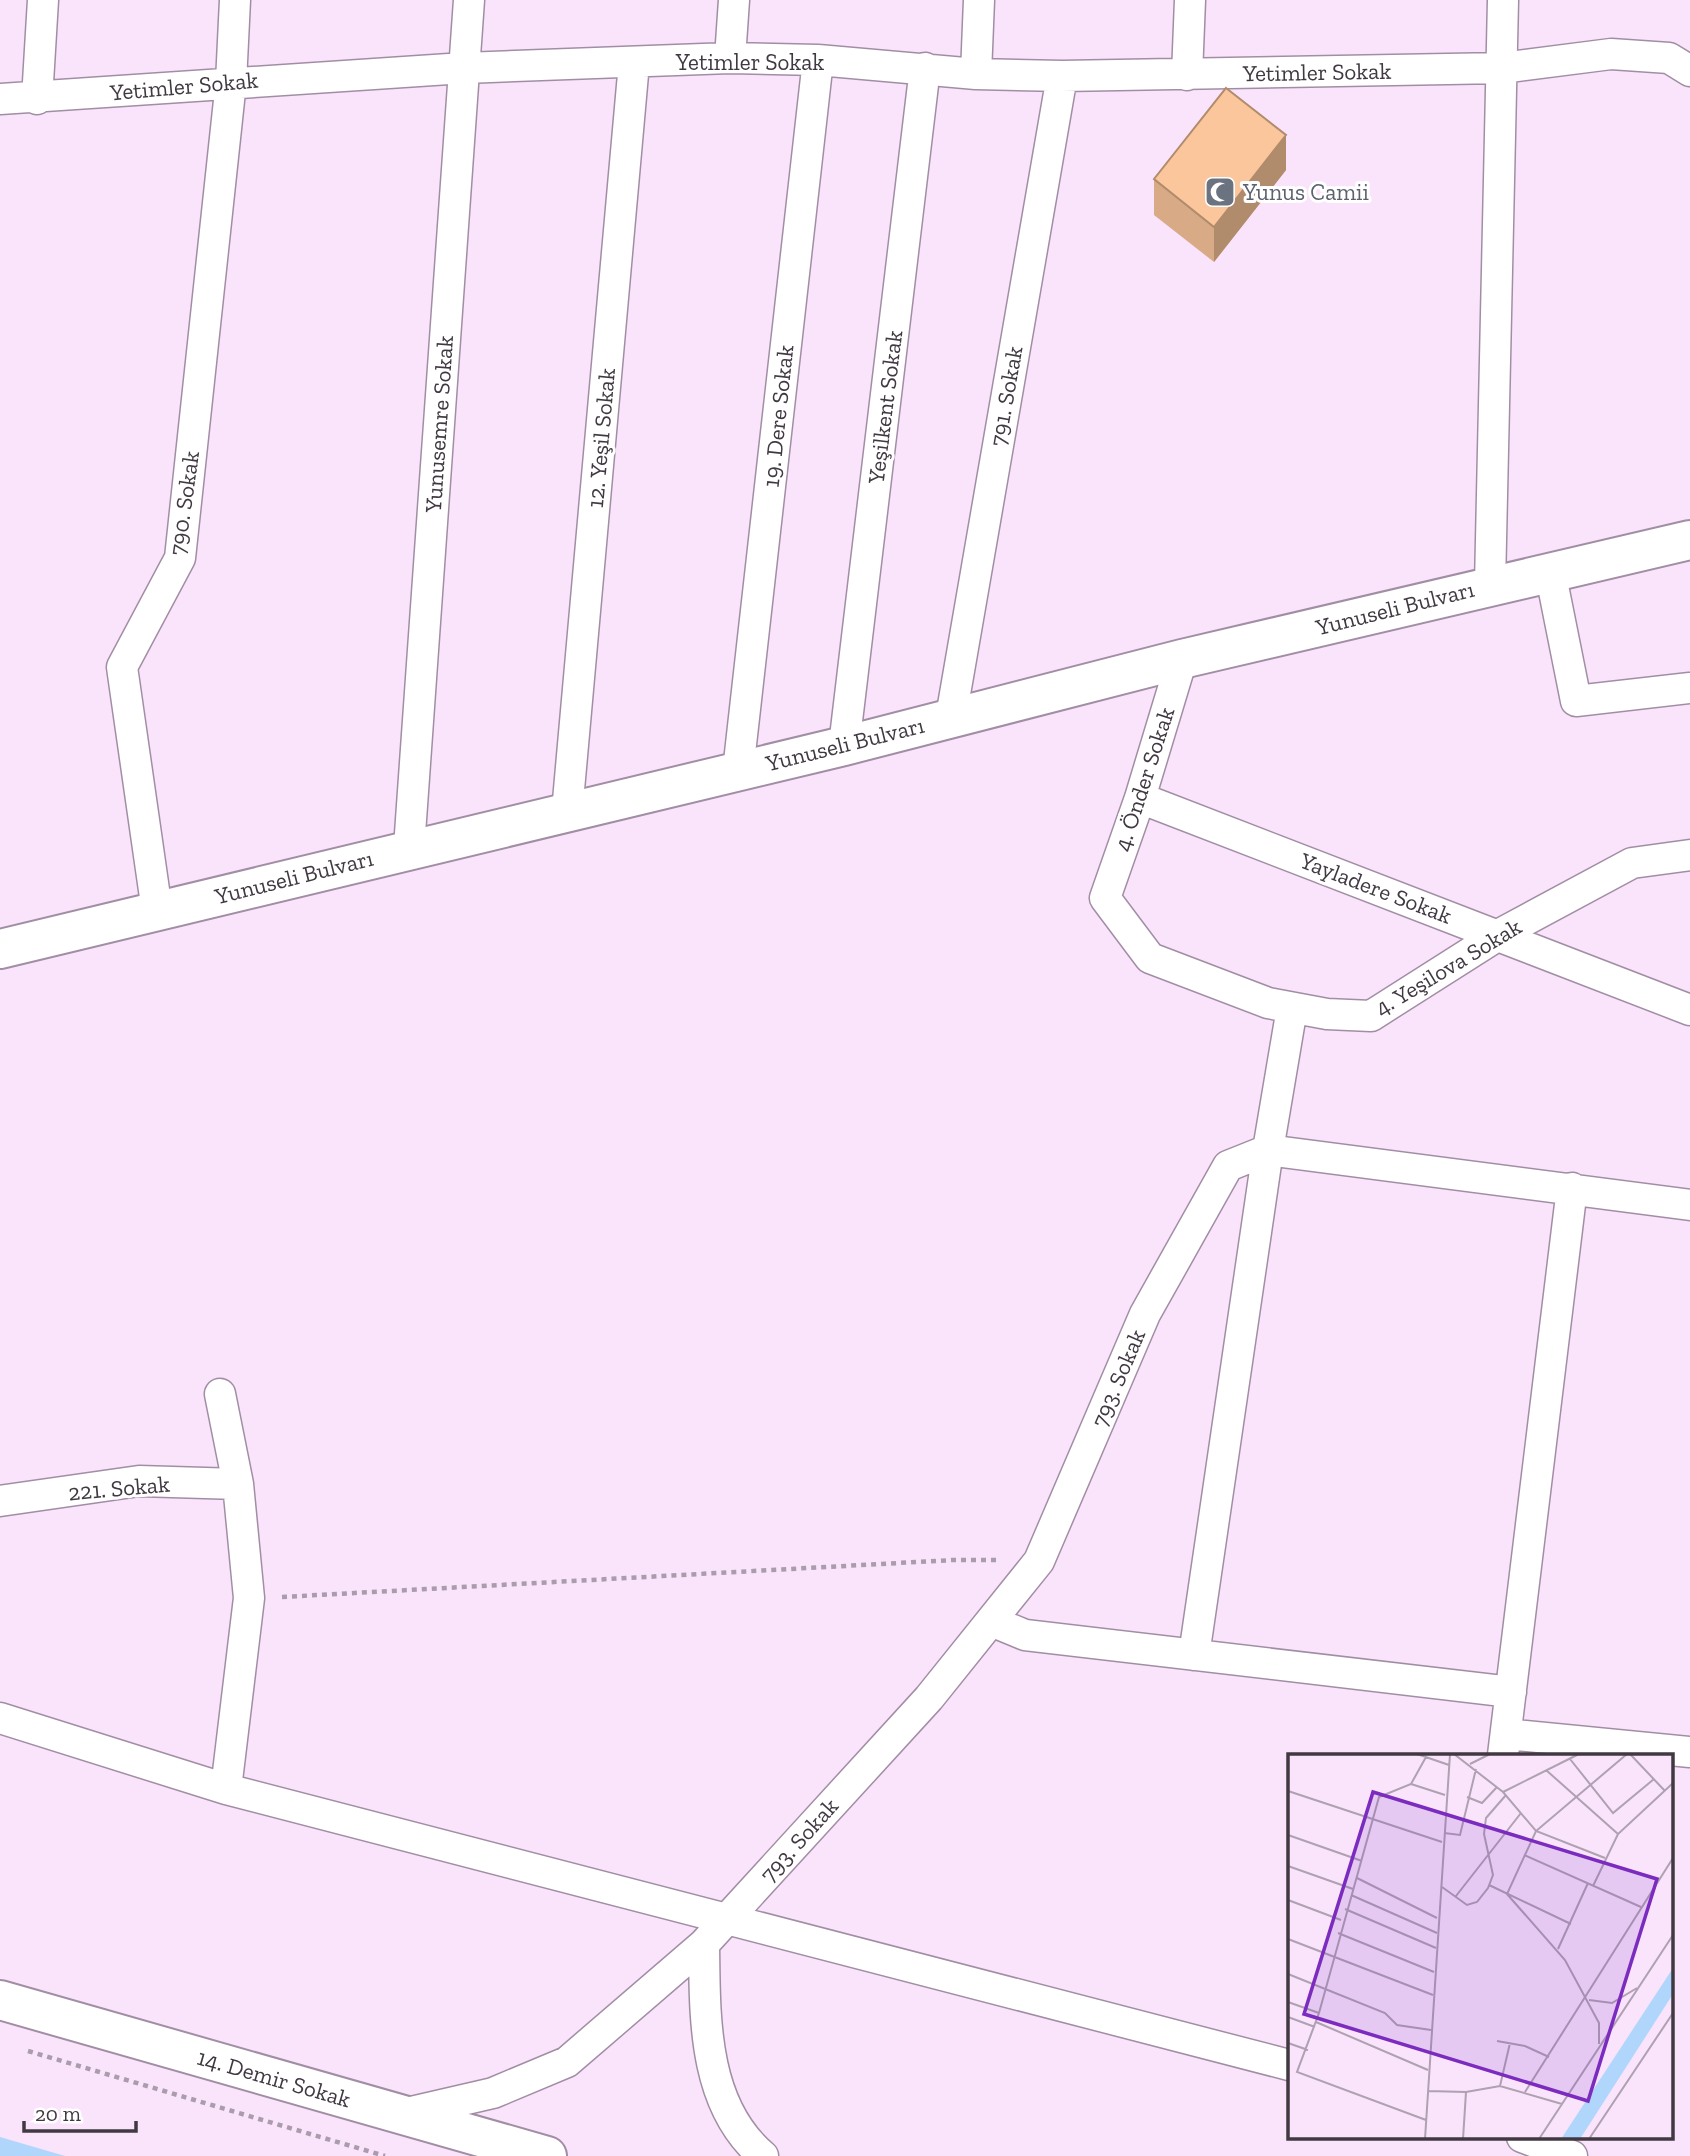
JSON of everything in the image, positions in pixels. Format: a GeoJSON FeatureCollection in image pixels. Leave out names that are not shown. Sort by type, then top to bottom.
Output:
{"type":"FeatureCollection","features":[{"type":"Feature","properties":{"kind":"main road","name":"Yunuseli Bulvarı"},"geometry":{"type":"LineString","coordinates":[[0,949],[409,848],[844,746],[1182,659],[1690,540]]}},
{"type":"Feature","properties":{"kind":"main road","name":"14. Demir Sokak"},"geometry":{"type":"LineString","coordinates":[[0,2000],[547,2156]]}},
{"type":"Feature","properties":{"kind":"street"},"geometry":{"type":"LineString","coordinates":[[37,99],[43,0]]}},
{"type":"Feature","properties":{"kind":"street","name":"790. Sokak"},"geometry":{"type":"LineString","coordinates":[[157,911],[122,667],[180,558],[232,82],[235,0]]}},
{"type":"Feature","properties":{"kind":"street","name":"Yunusemre Sokak"},"geometry":{"type":"LineString","coordinates":[[409,848],[469,0]]}},
{"type":"Feature","properties":{"kind":"street"},"geometry":{"type":"LineString","coordinates":[[730,58],[734,0]]}},
{"type":"Feature","properties":{"kind":"street"},"geometry":{"type":"LineString","coordinates":[[976,74],[979,0]]}},
{"type":"Feature","properties":{"kind":"street"},"geometry":{"type":"LineString","coordinates":[[1187,75],[1190,0]]}},
{"type":"Feature","properties":{"kind":"street"},"geometry":{"type":"LineString","coordinates":[[1490,585],[1503,0]]}},
{"type":"Feature","properties":{"kind":"street","name":"Yetimler Sokak"},"geometry":{"type":"LineString","coordinates":[[0,99],[37,99],[232,82],[464,68],[730,58],[818,61],[976,74],[1062,76],[1502,68],[1611,54],[1669,58],[1690,71]]}},
{"type":"Feature","properties":{"kind":"street","name":"19. Dere Sokak"},"geometry":{"type":"LineString","coordinates":[[737,771],[818,61]]}},
{"type":"Feature","properties":{"kind":"street","name":"12. Yeşil Sokak"},"geometry":{"type":"LineString","coordinates":[[567,812],[634,63]]}},
{"type":"Feature","properties":{"kind":"street","name":"Yeşilkent Sokak"},"geometry":{"type":"LineString","coordinates":[[844,746],[925,68]]}},
{"type":"Feature","properties":{"kind":"street","name":"791. Sokak"},"geometry":{"type":"LineString","coordinates":[[951,717],[1062,76]]}},
{"type":"Feature","properties":{"kind":"street"},"geometry":{"type":"LineString","coordinates":[[1550,571],[1576,701],[1690,688]]}},
{"type":"Feature","properties":{"kind":"street","name":"4. Önder Sokak"},"geometry":{"type":"LineString","coordinates":[[1105,898],[1140,798],[1182,659]]}},
{"type":"Feature","properties":{"kind":"street","name":"Yayladere Sokak"},"geometry":{"type":"LineString","coordinates":[[1140,798],[1500,934],[1690,1010]]}},
{"type":"Feature","properties":{"kind":"street","name":"4. Yeşilova Sokak"},"geometry":{"type":"LineString","coordinates":[[1105,898],[1150,958],[1268,1003],[1327,1014],[1371,1016],[1500,934],[1632,863],[1690,855]]}},
{"type":"Feature","properties":{"kind":"street"},"geometry":{"type":"LineString","coordinates":[[1194,1656],[1268,1150],[1292,1008]]}},
{"type":"Feature","properties":{"kind":"street","name":"793. Sokak"},"geometry":{"type":"LineString","coordinates":[[402,2115],[492,2093],[567,2062],[704,1944],[929,1698],[1040,1561],[1152,1303],[1228,1166],[1268,1150],[1690,1205]]}},
{"type":"Feature","properties":{"kind":"street"},"geometry":{"type":"LineString","coordinates":[[1572,1188],[1505,1744],[1690,1752]]}},
{"type":"Feature","properties":{"kind":"street"},"geometry":{"type":"LineString","coordinates":[[220,1394],[238,1484],[249,1598],[226,1789]]}},
{"type":"Feature","properties":{"kind":"street","name":"221. Sokak"},"geometry":{"type":"LineString","coordinates":[[0,1501],[139,1481],[238,1484]]}},
{"type":"Feature","properties":{"kind":"street"},"geometry":{"type":"LineString","coordinates":[[991,1621],[1025,1635],[1511,1692]]}},
{"type":"Feature","properties":{"kind":"street"},"geometry":{"type":"LineString","coordinates":[[0,1718],[226,1789],[1288,2065]]}},
{"type":"Feature","properties":{"kind":"street"},"geometry":{"type":"LineString","coordinates":[[704,1944],[705,2025],[710,2057],[730,2112],[763,2156]]}},
{"type":"Feature","properties":{"kind":"street"},"geometry":{"type":"LineString","coordinates":[[1525,2138],[1572,2156]]}},
{"type":"Feature","properties":{"kind":"path"},"geometry":{"type":"LineString","coordinates":[[249,1598],[953,1560],[1040,1561]]}},
{"type":"Feature","properties":{"kind":"path"},"geometry":{"type":"LineString","coordinates":[[27,2051],[385,2156]]}},
{"type":"Feature","properties":{"kind":"water"},"geometry":{"type":"Polygon","coordinates":[[[0,2137],[65,2156],[0,2156],[0,2137]]]}},
{"type":"Feature","properties":{"kind":"building"},"geometry":{"type":"Polygon","coordinates":[[[1226,88],[1286,135],[1214,227],[1154,179],[1226,88]]]}},
{"type":"Feature","properties":{"kind":"place","name":"Yunus Camii"},"geometry":{"type":"Point","coordinates":[1220,192]}}]}
